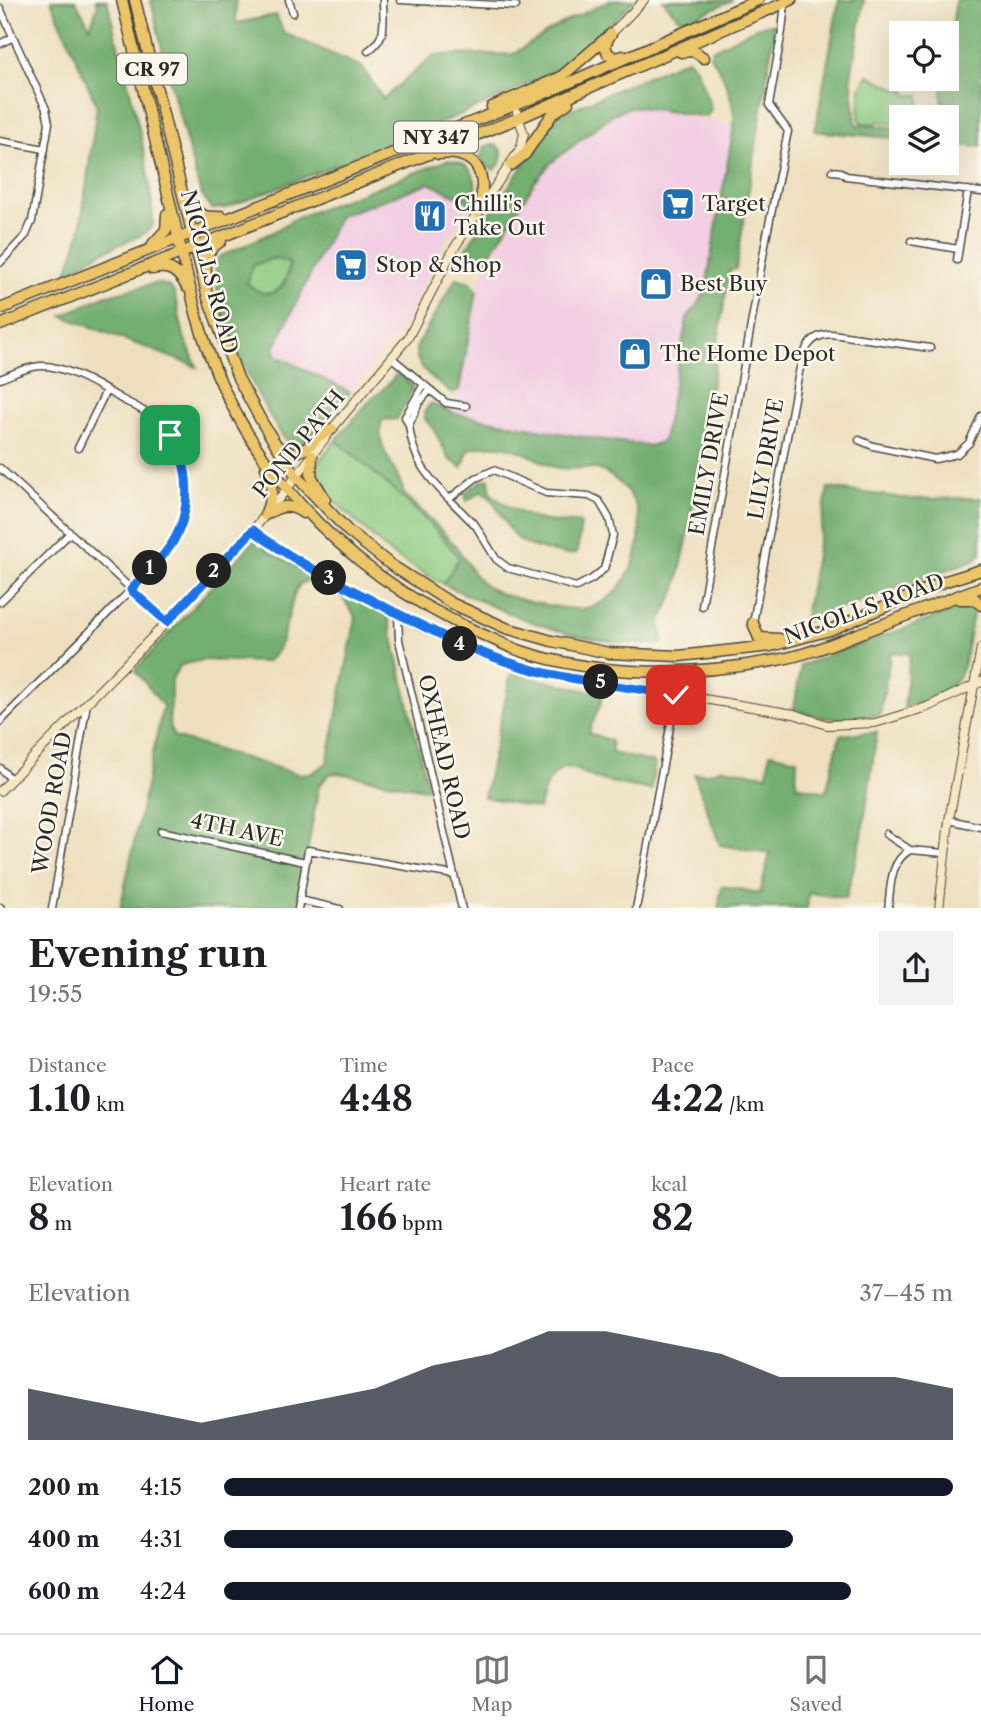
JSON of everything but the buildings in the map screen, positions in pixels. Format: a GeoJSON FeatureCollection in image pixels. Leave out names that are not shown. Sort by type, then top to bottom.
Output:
{"type":"FeatureCollection","features":[{"type":"Feature","properties":{"kind":"highway","name":"NICOLLS ROAD"},"geometry":{"type":"LineString","coordinates":[[122,0],[192,297],[215,368],[233,405],[286,490],[337,542],[367,567],[427,606],[520,651],[578,665],[636,672],[702,670],[778,660],[824,647],[981,587]]}},
{"type":"Feature","properties":{"kind":"highway","name":"NICOLLS ROAD"},"geometry":{"type":"LineString","coordinates":[[135,0],[208,298],[237,378],[296,476],[348,531],[391,565],[451,603],[506,628],[609,653],[679,656],[771,646],[830,630],[946,581],[981,570]]}},
{"type":"Feature","properties":{"kind":"highway","name":"NY 347"},"geometry":{"type":"LineString","coordinates":[[0,309],[513,106],[758,0]]}},
{"type":"Feature","properties":{"kind":"highway","name":"NY 347"},"geometry":{"type":"LineString","coordinates":[[0,325],[519,118],[788,1]]}},
{"type":"Feature","properties":{"kind":"highway"},"geometry":{"type":"LineString","coordinates":[[670,53],[694,51],[704,58],[704,47],[717,33]]}},
{"type":"Feature","properties":{"kind":"highway"},"geometry":{"type":"LineString","coordinates":[[611,34],[606,45],[610,56],[640,52]]}},
{"type":"Feature","properties":{"kind":"highway"},"geometry":{"type":"LineString","coordinates":[[357,166],[554,80],[572,69],[611,34]]}},
{"type":"Feature","properties":{"kind":"highway"},"geometry":{"type":"LineString","coordinates":[[511,164],[525,154],[556,111],[596,86]]}},
{"type":"Feature","properties":{"kind":"highway"},"geometry":{"type":"LineString","coordinates":[[422,156],[455,153],[466,157],[475,165],[483,185],[478,213]]}},
{"type":"Feature","properties":{"kind":"highway"},"geometry":{"type":"LineString","coordinates":[[176,167],[192,206],[202,215],[216,217],[267,202]]}},
{"type":"Feature","properties":{"kind":"highway"},"geometry":{"type":"LineString","coordinates":[[136,255],[159,240],[166,230],[168,220],[165,183]]}},
{"type":"Feature","properties":{"kind":"highway"},"geometry":{"type":"LineString","coordinates":[[208,298],[206,255],[214,246],[240,230]]}},
{"type":"Feature","properties":{"kind":"highway"},"geometry":{"type":"LineString","coordinates":[[119,278],[170,268],[180,276],[192,297]]}},
{"type":"Feature","properties":{"kind":"highway"},"geometry":{"type":"LineString","coordinates":[[269,435],[286,453],[292,454],[307,448],[319,436],[332,429]]}},
{"type":"Feature","properties":{"kind":"highway"},"geometry":{"type":"LineString","coordinates":[[256,444],[272,485],[272,498],[265,515]]}},
{"type":"Feature","properties":{"kind":"highway"},"geometry":{"type":"LineString","coordinates":[[312,456],[311,476],[325,497],[323,505]]}},
{"type":"Feature","properties":{"kind":"highway"},"geometry":{"type":"LineString","coordinates":[[265,515],[278,507],[291,506],[316,520]]}},
{"type":"Feature","properties":{"kind":"highway"},"geometry":{"type":"LineString","coordinates":[[946,581],[981,564]]}},
{"type":"Feature","properties":{"kind":"highway"},"geometry":{"type":"LineString","coordinates":[[945,600],[975,599],[981,605]]}},
{"type":"Feature","properties":{"kind":"highway"},"geometry":{"type":"LineString","coordinates":[[753,623],[755,633],[761,639],[793,640]]}},
{"type":"Feature","properties":{"kind":"highway"},"geometry":{"type":"LineString","coordinates":[[719,652],[745,641],[753,623]]}},
{"type":"Feature","properties":{"kind":"street"},"geometry":{"type":"LineString","coordinates":[[289,0],[293,13]]}},
{"type":"Feature","properties":{"kind":"street"},"geometry":{"type":"LineString","coordinates":[[368,51],[379,43],[383,30],[383,0]]}},
{"type":"Feature","properties":{"kind":"street"},"geometry":{"type":"LineString","coordinates":[[400,0],[516,6]]}},
{"type":"Feature","properties":{"kind":"street"},"geometry":{"type":"LineString","coordinates":[[611,34],[644,0]]}},
{"type":"Feature","properties":{"kind":"street","name":"EMILY DRIVE"},"geometry":{"type":"LineString","coordinates":[[702,607],[764,252],[788,131],[769,105],[788,1]]}},
{"type":"Feature","properties":{"kind":"street"},"geometry":{"type":"LineString","coordinates":[[0,8],[48,116],[45,149],[29,228],[20,243],[0,263]]}},
{"type":"Feature","properties":{"kind":"street"},"geometry":{"type":"LineString","coordinates":[[0,44],[13,37]]}},
{"type":"Feature","properties":{"kind":"street","name":"POND PATH"},"geometry":{"type":"LineString","coordinates":[[0,790],[167,622],[253,530],[392,358],[412,331],[453,250],[511,164],[524,138],[513,106]]}},
{"type":"Feature","properties":{"kind":"street"},"geometry":{"type":"LineString","coordinates":[[0,141],[45,149]]}},
{"type":"Feature","properties":{"kind":"street"},"geometry":{"type":"LineString","coordinates":[[832,171],[846,176],[981,192]]}},
{"type":"Feature","properties":{"kind":"street"},"geometry":{"type":"LineString","coordinates":[[957,260],[968,190]]}},
{"type":"Feature","properties":{"kind":"street"},"geometry":{"type":"LineString","coordinates":[[911,241],[958,249]]}},
{"type":"Feature","properties":{"kind":"street","name":"LILY DRIVE"},"geometry":{"type":"LineString","coordinates":[[753,623],[797,382],[807,345],[816,336],[832,334],[930,348]]}},
{"type":"Feature","properties":{"kind":"street"},"geometry":{"type":"LineString","coordinates":[[392,358],[446,403],[466,406]]}},
{"type":"Feature","properties":{"kind":"street"},"geometry":{"type":"LineString","coordinates":[[0,379],[27,369],[52,366],[141,409],[160,423],[174,441],[186,473],[187,489],[185,509],[173,542],[131,590],[0,722]]}},
{"type":"Feature","properties":{"kind":"street"},"geometry":{"type":"LineString","coordinates":[[427,388],[419,403],[405,417],[413,449],[423,471],[449,499],[476,526],[496,559],[508,568],[576,587],[604,569],[613,535],[609,518],[599,501],[589,496],[546,493],[494,470],[476,478],[449,499]]}},
{"type":"Feature","properties":{"kind":"street"},"geometry":{"type":"LineString","coordinates":[[78,448],[106,391]]}},
{"type":"Feature","properties":{"kind":"street"},"geometry":{"type":"LineString","coordinates":[[859,440],[873,446],[935,459],[957,454],[969,443],[981,416]]}},
{"type":"Feature","properties":{"kind":"street"},"geometry":{"type":"LineString","coordinates":[[0,468],[167,622]]}},
{"type":"Feature","properties":{"kind":"street"},"geometry":{"type":"LineString","coordinates":[[253,530],[288,555],[398,614],[479,653],[536,671],[794,714],[827,725],[875,723],[903,716],[977,684]]}},
{"type":"Feature","properties":{"kind":"street"},"geometry":{"type":"LineString","coordinates":[[0,602],[70,533]]}},
{"type":"Feature","properties":{"kind":"street","name":"OXHEAD ROAD"},"geometry":{"type":"LineString","coordinates":[[398,614],[399,640],[462,908]]}},
{"type":"Feature","properties":{"kind":"street"},"geometry":{"type":"LineString","coordinates":[[939,908],[949,820],[977,684],[981,648]]}},
{"type":"Feature","properties":{"kind":"street"},"geometry":{"type":"LineString","coordinates":[[636,908],[676,695]]}},
{"type":"Feature","properties":{"kind":"street","name":"WOOD ROAD"},"geometry":{"type":"LineString","coordinates":[[52,908],[87,702]]}},
{"type":"Feature","properties":{"kind":"street"},"geometry":{"type":"LineString","coordinates":[[0,768],[11,779]]}},
{"type":"Feature","properties":{"kind":"street"},"geometry":{"type":"LineString","coordinates":[[949,820],[981,827]]}},
{"type":"Feature","properties":{"kind":"street","name":"4TH AVE"},"geometry":{"type":"LineString","coordinates":[[161,831],[305,862]]}},
{"type":"Feature","properties":{"kind":"street"},"geometry":{"type":"LineString","coordinates":[[886,834],[909,850],[944,853]]}},
{"type":"Feature","properties":{"kind":"street"},"geometry":{"type":"LineString","coordinates":[[298,908],[308,850],[454,876]]}},
{"type":"Feature","properties":{"kind":"street"},"geometry":{"type":"LineString","coordinates":[[888,908],[894,868],[899,858],[909,850]]}},
{"type":"Feature","properties":{"kind":"street"},"geometry":{"type":"LineString","coordinates":[[299,900],[340,908]]}},
{"type":"Feature","properties":{"kind":"shaded area"},"geometry":{"type":"Polygon","coordinates":[[[630,108],[734,125],[706,287],[702,298],[687,319],[663,441],[650,446],[454,413],[479,282],[485,268],[534,185],[550,165],[614,115],[630,108]]]}},
{"type":"Feature","properties":{"kind":"shaded area"},"geometry":{"type":"Polygon","coordinates":[[[429,183],[466,200],[470,206],[440,249],[408,319],[350,392],[277,356],[274,348],[339,215],[429,183]]]}},
{"type":"Feature","properties":{"kind":"green space"},"geometry":{"type":"Polygon","coordinates":[[[51,0],[75,0],[90,27],[98,5],[96,0],[107,0],[142,141],[153,225],[146,233],[100,253],[67,273],[80,233],[97,106],[51,0]]]}},
{"type":"Feature","properties":{"kind":"green space"},"geometry":{"type":"Polygon","coordinates":[[[151,0],[236,0],[236,23],[276,15],[284,33],[362,67],[383,99],[434,55],[513,54],[561,24],[611,0],[634,0],[574,61],[510,93],[394,143],[225,208],[212,209],[201,194],[196,177],[151,0]]]}},
{"type":"Feature","properties":{"kind":"green space"},"geometry":{"type":"Polygon","coordinates":[[[663,0],[733,0],[687,20],[679,18],[663,0]]]}},
{"type":"Feature","properties":{"kind":"green space"},"geometry":{"type":"Polygon","coordinates":[[[839,0],[864,0],[851,76],[856,124],[889,127],[889,138],[815,131],[839,0]]]}},
{"type":"Feature","properties":{"kind":"green space"},"geometry":{"type":"Polygon","coordinates":[[[956,0],[981,0],[981,147],[959,145],[959,105],[943,105],[942,91],[959,91],[959,21],[952,21],[956,0]]]}},
{"type":"Feature","properties":{"kind":"green space"},"geometry":{"type":"Polygon","coordinates":[[[770,24],[775,26],[736,269],[729,271],[689,531],[676,589],[660,623],[663,643],[648,645],[601,640],[554,629],[531,622],[443,584],[459,558],[416,511],[336,440],[373,397],[396,375],[402,376],[413,387],[397,419],[382,420],[380,431],[384,450],[404,494],[453,543],[481,582],[506,595],[564,608],[582,609],[598,605],[611,596],[631,569],[639,536],[639,519],[635,504],[619,482],[600,470],[554,467],[503,446],[469,449],[462,468],[449,459],[424,413],[432,404],[456,414],[576,436],[650,446],[663,441],[687,319],[702,298],[706,287],[734,125],[728,89],[710,56],[712,50],[757,27],[770,24]]]}},
{"type":"Feature","properties":{"kind":"green space"},"geometry":{"type":"Polygon","coordinates":[[[687,59],[696,68],[710,105],[711,110],[706,117],[639,107],[630,107],[613,114],[551,163],[534,183],[485,263],[481,264],[469,255],[466,248],[558,115],[687,59]]]}},
{"type":"Feature","properties":{"kind":"green space"},"geometry":{"type":"Polygon","coordinates":[[[868,75],[889,86],[889,91],[907,91],[907,95],[920,95],[920,105],[889,105],[889,123],[863,123],[859,119],[860,89],[868,75]]]}},
{"type":"Feature","properties":{"kind":"green space"},"geometry":{"type":"Polygon","coordinates":[[[497,145],[502,152],[500,164],[494,170],[486,167],[480,158],[484,147],[497,145]]]}},
{"type":"Feature","properties":{"kind":"green space"},"geometry":{"type":"Polygon","coordinates":[[[448,160],[464,165],[470,170],[475,182],[470,206],[466,200],[429,183],[339,216],[274,348],[277,356],[350,392],[302,445],[296,447],[290,445],[279,431],[238,353],[219,296],[216,273],[219,257],[296,218],[448,160]],[[275,258],[253,265],[247,283],[263,293],[276,291],[285,281],[289,263],[275,258]]]}},
{"type":"Feature","properties":{"kind":"green space"},"geometry":{"type":"Polygon","coordinates":[[[275,258],[289,263],[285,281],[276,291],[263,293],[255,290],[247,283],[253,265],[275,258]]]}},
{"type":"Feature","properties":{"kind":"green space"},"geometry":{"type":"Polygon","coordinates":[[[456,278],[471,282],[477,291],[459,390],[451,393],[423,368],[416,348],[456,278]]]}},
{"type":"Feature","properties":{"kind":"green space"},"geometry":{"type":"Polygon","coordinates":[[[157,283],[168,286],[174,292],[184,337],[197,367],[62,316],[104,296],[157,283]]]}},
{"type":"Feature","properties":{"kind":"green space"},"geometry":{"type":"Polygon","coordinates":[[[336,440],[417,511],[460,558],[443,584],[391,554],[321,489],[316,474],[317,468],[336,440]]]}},
{"type":"Feature","properties":{"kind":"green space"},"geometry":{"type":"Polygon","coordinates":[[[489,479],[491,494],[511,508],[542,520],[581,524],[577,553],[560,553],[522,542],[482,491],[467,501],[465,493],[481,481],[489,479]]]}},
{"type":"Feature","properties":{"kind":"green space"},"geometry":{"type":"Polygon","coordinates":[[[828,488],[911,499],[981,498],[981,554],[974,560],[804,622],[828,488]]]}},
{"type":"Feature","properties":{"kind":"green space"},"geometry":{"type":"Polygon","coordinates":[[[256,539],[270,552],[316,578],[301,583],[295,592],[281,643],[275,654],[266,662],[203,660],[181,665],[172,679],[171,687],[169,723],[174,737],[298,774],[312,773],[327,763],[356,618],[341,595],[328,587],[369,602],[388,617],[428,788],[338,773],[329,774],[319,786],[297,908],[120,908],[163,706],[135,670],[256,539]]]}},
{"type":"Feature","properties":{"kind":"green space"},"geometry":{"type":"Polygon","coordinates":[[[968,608],[973,614],[963,665],[952,685],[941,693],[904,708],[910,654],[891,652],[880,715],[837,719],[794,709],[801,665],[968,608]]]}},
{"type":"Feature","properties":{"kind":"green space"},"geometry":{"type":"Polygon","coordinates":[[[511,673],[602,694],[589,733],[611,741],[612,753],[655,763],[651,790],[602,780],[564,767],[547,785],[539,809],[484,797],[511,673]]]}},
{"type":"Feature","properties":{"kind":"green space"},"geometry":{"type":"Polygon","coordinates":[[[877,732],[862,836],[846,898],[809,893],[807,908],[718,908],[722,886],[760,893],[770,853],[720,845],[694,774],[723,768],[767,775],[770,753],[797,759],[796,785],[826,792],[840,735],[877,732]]]}},
{"type":"Feature","properties":{"kind":"place","name":"Target"},"geometry":{"type":"Point","coordinates":[678,204]}},
{"type":"Feature","properties":{"kind":"place","name":"Chilli's Take Out"},"geometry":{"type":"Point","coordinates":[430,216]}},
{"type":"Feature","properties":{"kind":"place","name":"Stop & Shop"},"geometry":{"type":"Point","coordinates":[351,265]}},
{"type":"Feature","properties":{"kind":"place","name":"Best Buy"},"geometry":{"type":"Point","coordinates":[656,284]}},
{"type":"Feature","properties":{"kind":"place","name":"The Home Depot"},"geometry":{"type":"Point","coordinates":[635,354]}},
{"type":"Feature","properties":{"kind":"route"},"geometry":{"type":"LineString","coordinates":[[170,435],[186,473],[185,509],[173,542],[131,590],[167,622],[253,530],[275,547],[328,578],[423,628],[479,653],[536,671],[676,695]]}}]}
